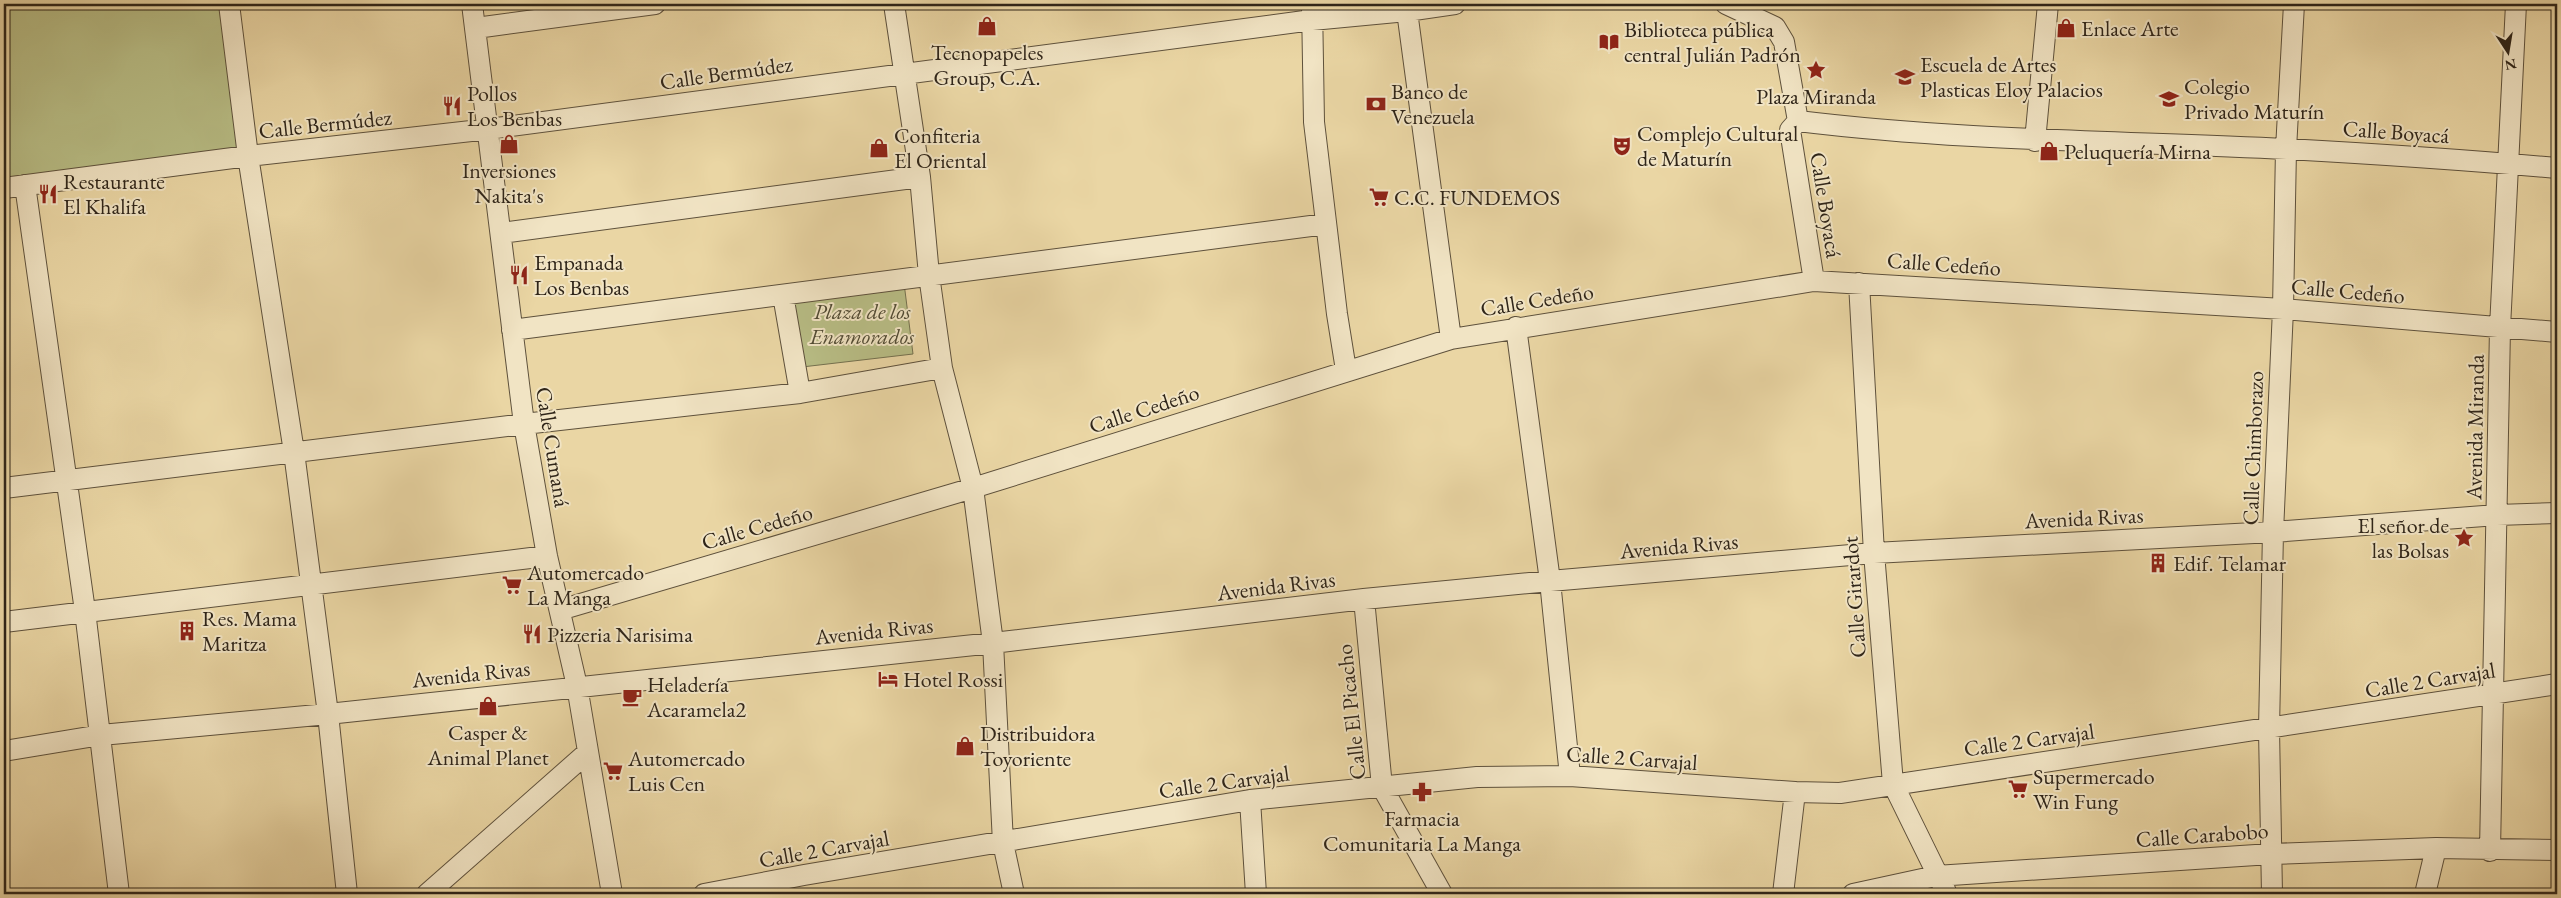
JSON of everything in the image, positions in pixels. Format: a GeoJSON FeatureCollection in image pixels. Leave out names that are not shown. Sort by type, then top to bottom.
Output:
{"type":"FeatureCollection","features":[{"type":"Feature","properties":{"kind":"street"},"geometry":{"type":"LineString","coordinates":[[229,4],[248,156],[294,452],[328,714],[347,894]]}},
{"type":"Feature","properties":{"kind":"street","name":"Calle Cumaná"},"geometry":{"type":"LineString","coordinates":[[472,4],[502,233],[524,424],[547,556],[577,686],[612,894]]}},
{"type":"Feature","properties":{"kind":"street"},"geometry":{"type":"LineString","coordinates":[[476,28],[655,4]]}},
{"type":"Feature","properties":{"kind":"street"},"geometry":{"type":"LineString","coordinates":[[894,4],[920,178],[929,275],[942,368],[973,488],[993,643],[1003,843],[1014,894]]}},
{"type":"Feature","properties":{"kind":"street","name":"Calle Bermúdez"},"geometry":{"type":"LineString","coordinates":[[4,188],[248,156],[489,129],[904,73],[1156,42],[1312,12],[1407,11],[1455,4]]}},
{"type":"Feature","properties":{"kind":"street"},"geometry":{"type":"LineString","coordinates":[[1726,4],[1775,27],[1784,42],[1798,121]]}},
{"type":"Feature","properties":{"kind":"street"},"geometry":{"type":"LineString","coordinates":[[2035,141],[2048,4]]}},
{"type":"Feature","properties":{"kind":"street","name":"Calle Chimborazo"},"geometry":{"type":"LineString","coordinates":[[2272,894],[2268,729],[2273,532],[2283,309],[2286,149],[2294,4]]}},
{"type":"Feature","properties":{"kind":"street","name":"Avenida Miranda"},"geometry":{"type":"LineString","coordinates":[[2490,851],[2500,328],[2516,4]]}},
{"type":"Feature","properties":{"kind":"street"},"geometry":{"type":"LineString","coordinates":[[1407,11],[1451,339]]}},
{"type":"Feature","properties":{"kind":"street"},"geometry":{"type":"LineString","coordinates":[[1312,12],[1314,122],[1346,370]]}},
{"type":"Feature","properties":{"kind":"street","name":"Calle Boyacá"},"geometry":{"type":"LineString","coordinates":[[1814,281],[1790,130],[1798,121],[1859,128],[2035,141],[2286,149],[2508,163],[2557,168]]}},
{"type":"Feature","properties":{"kind":"street"},"geometry":{"type":"LineString","coordinates":[[502,233],[920,178]]}},
{"type":"Feature","properties":{"kind":"street"},"geometry":{"type":"LineString","coordinates":[[25,185],[85,611],[119,894]]}},
{"type":"Feature","properties":{"kind":"street"},"geometry":{"type":"LineString","coordinates":[[512,330],[1326,224]]}},
{"type":"Feature","properties":{"kind":"street","name":"Calle Cedeño"},"geometry":{"type":"LineString","coordinates":[[560,610],[973,488],[1346,370],[1451,339],[1516,327],[1814,281],[2283,309],[2557,332]]}},
{"type":"Feature","properties":{"kind":"street","name":"Calle Girardot"},"geometry":{"type":"LineString","coordinates":[[1859,283],[1874,553],[1893,784],[1936,876],[1947,894]]}},
{"type":"Feature","properties":{"kind":"street"},"geometry":{"type":"LineString","coordinates":[[783,294],[800,393]]}},
{"type":"Feature","properties":{"kind":"street"},"geometry":{"type":"LineString","coordinates":[[1516,327],[1550,581],[1570,776]]}},
{"type":"Feature","properties":{"kind":"street"},"geometry":{"type":"LineString","coordinates":[[4,488],[524,424],[800,393],[942,368]]}},
{"type":"Feature","properties":{"kind":"street","name":"Avenida Rivas"},"geometry":{"type":"LineString","coordinates":[[4,751],[101,735],[328,714],[993,643],[1364,599],[1550,581],[1874,553],[2273,532],[2497,515],[2557,513]]}},
{"type":"Feature","properties":{"kind":"street"},"geometry":{"type":"LineString","coordinates":[[4,622],[311,583],[547,556]]}},
{"type":"Feature","properties":{"kind":"street","name":"Calle El Picacho"},"geometry":{"type":"LineString","coordinates":[[1364,599],[1382,787],[1442,894]]}},
{"type":"Feature","properties":{"kind":"street","name":"Calle 2 Carvajal"},"geometry":{"type":"LineString","coordinates":[[704,894],[804,875],[1250,800],[1476,777],[1570,776],[1795,792],[1840,793],[2557,684]]}},
{"type":"Feature","properties":{"kind":"street"},"geometry":{"type":"LineString","coordinates":[[427,894],[588,752]]}},
{"type":"Feature","properties":{"kind":"street"},"geometry":{"type":"LineString","coordinates":[[1783,894],[1795,792]]}},
{"type":"Feature","properties":{"kind":"street"},"geometry":{"type":"LineString","coordinates":[[1250,800],[1256,894]]}},
{"type":"Feature","properties":{"kind":"street"},"geometry":{"type":"LineString","coordinates":[[2425,894],[2436,848]]}},
{"type":"Feature","properties":{"kind":"street","name":"Calle Carabobo"},"geometry":{"type":"LineString","coordinates":[[1853,894],[1936,876],[2272,854],[2436,848],[2490,851],[2557,850]]}},
{"type":"Feature","properties":{"kind":"green space"},"geometry":{"type":"Polygon","coordinates":[[[4,4],[229,4],[248,156],[4,189],[4,4]]]}},
{"type":"Feature","properties":{"kind":"green space","name":"Plaza de los Enamorados"},"geometry":{"type":"Polygon","coordinates":[[[904,283],[913,354],[802,367],[793,296],[904,283]]]}},
{"type":"Feature","properties":{"kind":"place","name":"Tecnopapeles Group, C.A."},"geometry":{"type":"Point","coordinates":[987,26]}},
{"type":"Feature","properties":{"kind":"place","name":"Enlace Arte"},"geometry":{"type":"Point","coordinates":[2066,28]}},
{"type":"Feature","properties":{"kind":"place","name":"Biblioteca pública central Julián Padrón"},"geometry":{"type":"Point","coordinates":[1609,42]}},
{"type":"Feature","properties":{"kind":"place","name":"Plaza Miranda"},"geometry":{"type":"Point","coordinates":[1816,70]}},
{"type":"Feature","properties":{"kind":"place","name":"Escuela de Artes Plasticas Eloy Palacios"},"geometry":{"type":"Point","coordinates":[1905,77]}},
{"type":"Feature","properties":{"kind":"place","name":"Colegio Privado Maturín"},"geometry":{"type":"Point","coordinates":[2169,99]}},
{"type":"Feature","properties":{"kind":"place","name":"Banco de Venezuela"},"geometry":{"type":"Point","coordinates":[1376,104]}},
{"type":"Feature","properties":{"kind":"place","name":"Pollos Los Benbas"},"geometry":{"type":"Point","coordinates":[452,106]}},
{"type":"Feature","properties":{"kind":"place","name":"Inversiones Nakita's"},"geometry":{"type":"Point","coordinates":[509,144]}},
{"type":"Feature","properties":{"kind":"place","name":"Complejo Cultural de Maturín"},"geometry":{"type":"Point","coordinates":[1622,146]}},
{"type":"Feature","properties":{"kind":"place","name":"Confiteria El Oriental"},"geometry":{"type":"Point","coordinates":[879,148]}},
{"type":"Feature","properties":{"kind":"place","name":"Peluquería Mirna"},"geometry":{"type":"Point","coordinates":[2049,151]}},
{"type":"Feature","properties":{"kind":"place","name":"Restaurante El Khalifa"},"geometry":{"type":"Point","coordinates":[48,194]}},
{"type":"Feature","properties":{"kind":"place","name":"C.C. FUNDEMOS"},"geometry":{"type":"Point","coordinates":[1379,197]}},
{"type":"Feature","properties":{"kind":"place","name":"Empanada Los Benbas"},"geometry":{"type":"Point","coordinates":[519,275]}},
{"type":"Feature","properties":{"kind":"place","name":"El señor de las Bolsas"},"geometry":{"type":"Point","coordinates":[2464,538]}},
{"type":"Feature","properties":{"kind":"place","name":"Edif. Telamar"},"geometry":{"type":"Point","coordinates":[2158,563]}},
{"type":"Feature","properties":{"kind":"place","name":"Automercado La Manga"},"geometry":{"type":"Point","coordinates":[512,585]}},
{"type":"Feature","properties":{"kind":"place","name":"Res. Mama Maritza"},"geometry":{"type":"Point","coordinates":[187,631]}},
{"type":"Feature","properties":{"kind":"place","name":"Pizzeria Narisima"},"geometry":{"type":"Point","coordinates":[532,634]}},
{"type":"Feature","properties":{"kind":"place","name":"Hotel Rossi"},"geometry":{"type":"Point","coordinates":[888,679]}},
{"type":"Feature","properties":{"kind":"place","name":"Heladería Acaramela2"},"geometry":{"type":"Point","coordinates":[632,697]}},
{"type":"Feature","properties":{"kind":"place","name":"Casper & Animal Planet"},"geometry":{"type":"Point","coordinates":[488,706]}},
{"type":"Feature","properties":{"kind":"place","name":"Distribuidora Toyoriente"},"geometry":{"type":"Point","coordinates":[965,746]}},
{"type":"Feature","properties":{"kind":"place","name":"Automercado Luis Cen"},"geometry":{"type":"Point","coordinates":[613,771]}},
{"type":"Feature","properties":{"kind":"place","name":"Supermercado Win Fung"},"geometry":{"type":"Point","coordinates":[2018,789]}},
{"type":"Feature","properties":{"kind":"place","name":"Farmacia Comunitaria La Manga"},"geometry":{"type":"Point","coordinates":[1422,792]}}]}
